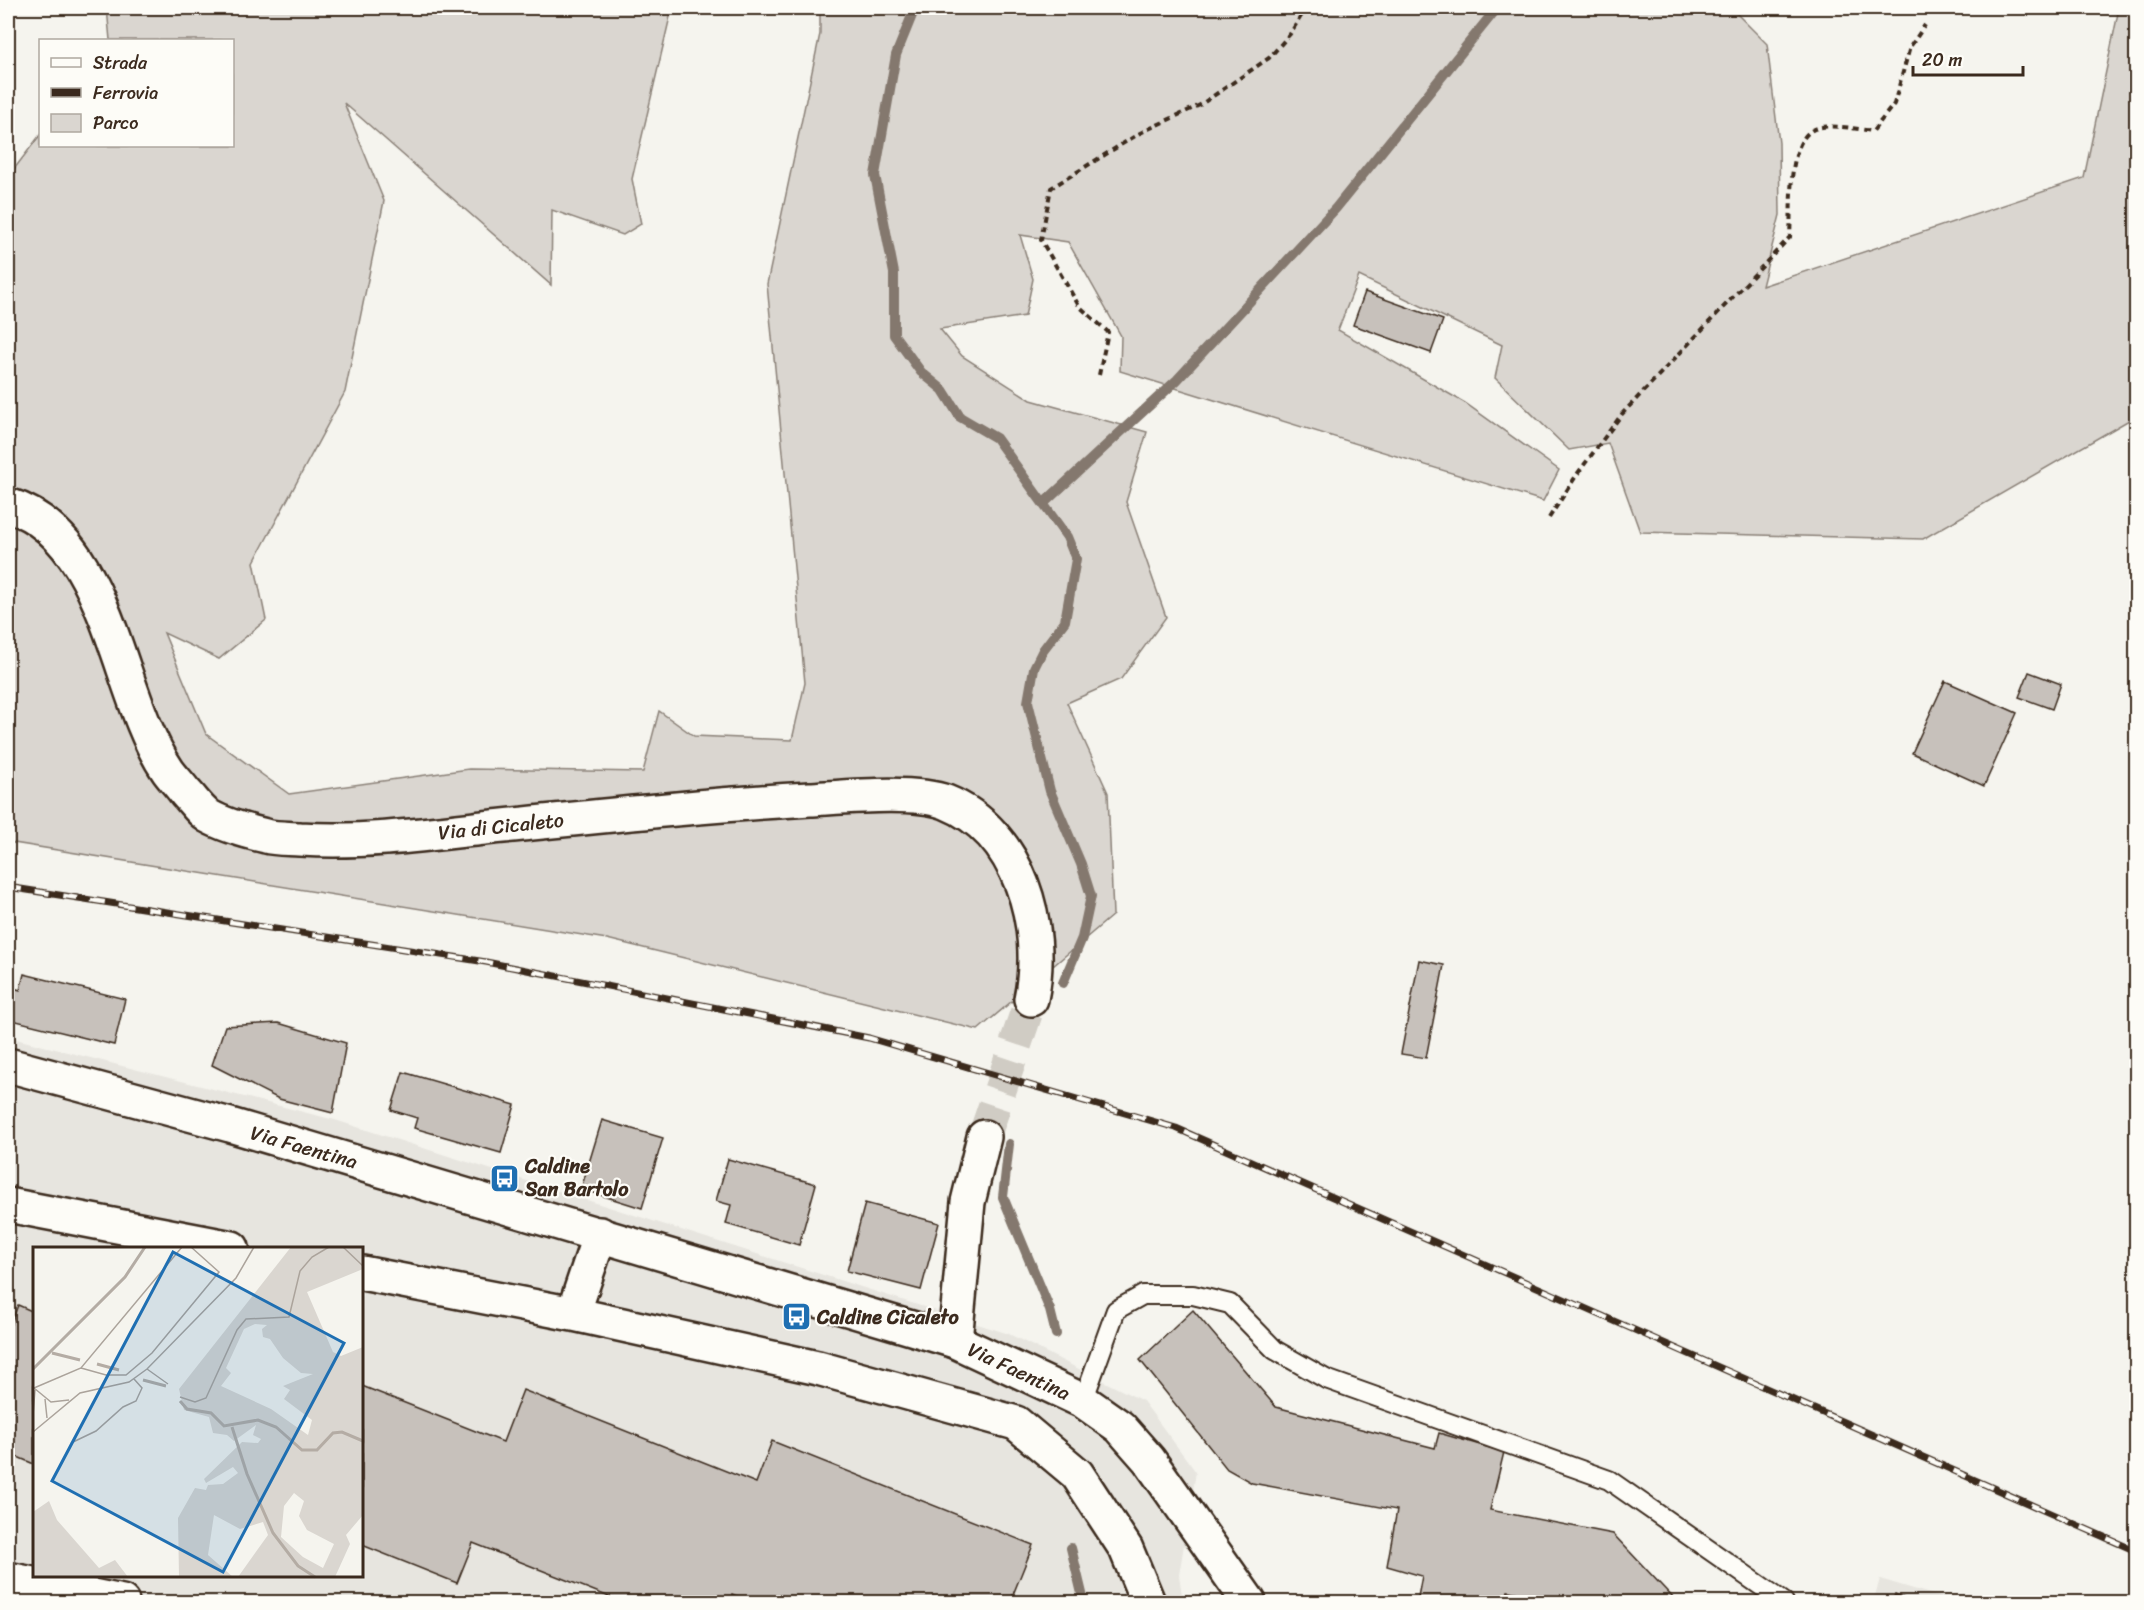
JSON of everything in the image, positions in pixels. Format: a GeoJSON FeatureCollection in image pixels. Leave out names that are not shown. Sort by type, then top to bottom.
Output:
{"type":"FeatureCollection","features":[{"type":"Feature","properties":{"kind":"street","name":"Via di Cicaleto"},"geometry":{"type":"LineString","coordinates":[[8,505],[25,510],[51,532],[82,568],[101,603],[141,718],[167,770],[206,816],[268,837],[323,841],[409,836],[690,806],[850,797],[923,797],[943,801],[977,819],[990,830],[1014,866],[1031,920],[1034,968],[1031,999]]}},
{"type":"Feature","properties":{"kind":"street","name":"Via Faentina"},"geometry":{"type":"LineString","coordinates":[[8,1065],[230,1125],[956,1341],[1083,1401],[1120,1427],[1149,1460],[1249,1602]]}},
{"type":"Feature","properties":{"kind":"street"},"geometry":{"type":"LineString","coordinates":[[956,1341],[968,1202],[984,1137]]}},
{"type":"Feature","properties":{"kind":"street"},"geometry":{"type":"LineString","coordinates":[[8,1205],[227,1247]]}},
{"type":"Feature","properties":{"kind":"street"},"geometry":{"type":"LineString","coordinates":[[573,1314],[600,1234]]}},
{"type":"Feature","properties":{"kind":"street"},"geometry":{"type":"LineString","coordinates":[[363,1273],[573,1314],[818,1368],[1016,1423],[1077,1474],[1126,1550],[1148,1602]]}},
{"type":"Feature","properties":{"kind":"street"},"geometry":{"type":"LineString","coordinates":[[8,1579],[122,1602]]}},
{"type":"Feature","properties":{"kind":"lane"},"geometry":{"type":"LineString","coordinates":[[1083,1401],[1116,1311],[1143,1295],[1193,1294],[1230,1304],[1275,1350],[1326,1379],[1609,1480],[1784,1602]]}},
{"type":"Feature","properties":{"kind":"path"},"geometry":{"type":"LineString","coordinates":[[1099,375],[1108,332],[1079,306],[1041,240],[1052,188],[1140,133],[1200,105],[1269,58],[1290,34],[1306,8]]}},
{"type":"Feature","properties":{"kind":"path"},"geometry":{"type":"LineString","coordinates":[[1549,518],[1578,473],[1622,414],[1790,237],[1792,164],[1802,138],[1816,129],[1873,131],[1894,104],[1910,48],[1925,26]]}},
{"type":"Feature","properties":{"kind":"shaded area"},"geometry":{"type":"Polygon","coordinates":[[[8,1037],[335,1120],[1009,1334],[1143,1401],[1196,1472],[1179,1575],[1183,1602],[8,1602],[8,1037]]]}},
{"type":"Feature","properties":{"kind":"shaded area"},"geometry":{"type":"Polygon","coordinates":[[[1880,1579],[1957,1602],[1873,1602],[1880,1579]]]}},
{"type":"Feature","properties":{"kind":"green space"},"geometry":{"type":"Polygon","coordinates":[[[107,8],[672,8],[632,179],[641,224],[623,235],[552,210],[551,285],[344,103],[384,201],[345,392],[254,562],[266,620],[219,659],[164,633],[206,734],[289,794],[469,769],[643,772],[659,711],[694,736],[792,740],[805,683],[767,284],[820,34],[820,8],[1731,8],[1767,44],[1779,143],[1780,215],[1762,286],[2084,178],[2119,8],[2136,8],[2136,416],[1923,539],[1640,532],[1608,443],[1569,450],[1495,378],[1502,345],[1359,276],[1338,330],[1465,403],[1559,470],[1543,501],[1120,371],[1121,336],[1068,242],[1020,235],[1033,279],[1025,316],[940,329],[962,356],[1031,400],[1147,432],[1126,502],[1166,617],[1121,679],[1067,703],[1108,793],[1113,915],[978,1030],[607,939],[8,842],[8,177],[39,136],[39,147],[234,147],[234,39],[110,39],[107,8]]]}},
{"type":"Feature","properties":{"kind":"building"},"geometry":{"type":"Polygon","coordinates":[[[1365,292],[1443,320],[1431,353],[1353,325],[1365,292]]]}},
{"type":"Feature","properties":{"kind":"building"},"geometry":{"type":"Polygon","coordinates":[[[2029,672],[2061,684],[2052,709],[2019,697],[2029,672]]]}},
{"type":"Feature","properties":{"kind":"building"},"geometry":{"type":"Polygon","coordinates":[[[1945,681],[2017,713],[1984,786],[1912,753],[1945,681]]]}},
{"type":"Feature","properties":{"kind":"building"},"geometry":{"type":"Polygon","coordinates":[[[1419,960],[1444,965],[1426,1058],[1401,1054],[1419,960]]]}},
{"type":"Feature","properties":{"kind":"building"},"geometry":{"type":"Polygon","coordinates":[[[24,974],[125,999],[114,1045],[8,1019],[8,986],[20,990],[24,974]]]}},
{"type":"Feature","properties":{"kind":"building"},"geometry":{"type":"Polygon","coordinates":[[[278,1023],[346,1043],[333,1113],[279,1099],[212,1065],[225,1026],[278,1023]]]}},
{"type":"Feature","properties":{"kind":"building"},"geometry":{"type":"Polygon","coordinates":[[[403,1072],[515,1105],[501,1153],[414,1128],[417,1118],[391,1110],[403,1072]]]}},
{"type":"Feature","properties":{"kind":"building"},"geometry":{"type":"Polygon","coordinates":[[[602,1120],[663,1138],[642,1208],[581,1189],[602,1120]]]}},
{"type":"Feature","properties":{"kind":"building"},"geometry":{"type":"Polygon","coordinates":[[[728,1159],[816,1184],[799,1245],[726,1224],[731,1205],[716,1201],[728,1159]]]}},
{"type":"Feature","properties":{"kind":"building"},"geometry":{"type":"Polygon","coordinates":[[[865,1203],[939,1223],[921,1290],[847,1271],[865,1203]]]}},
{"type":"Feature","properties":{"kind":"building"},"geometry":{"type":"Polygon","coordinates":[[[18,1305],[33,1312],[33,1464],[8,1453],[8,1331],[18,1305]]]}},
{"type":"Feature","properties":{"kind":"building"},"geometry":{"type":"Polygon","coordinates":[[[1193,1310],[1276,1407],[1435,1448],[1439,1433],[1504,1452],[1490,1510],[1613,1534],[1677,1602],[1565,1602],[1508,1591],[1506,1602],[1417,1602],[1422,1576],[1387,1566],[1397,1510],[1252,1483],[1227,1469],[1140,1360],[1193,1310]]]}},
{"type":"Feature","properties":{"kind":"building"},"geometry":{"type":"Polygon","coordinates":[[[363,1386],[503,1442],[523,1390],[756,1483],[772,1441],[1033,1545],[1010,1602],[752,1602],[732,1594],[729,1602],[622,1602],[473,1543],[457,1583],[363,1545],[363,1386]]]}},
{"type":"Feature","properties":{"kind":"building"},"geometry":{"type":"Polygon","coordinates":[[[1895,1594],[1911,1602],[1892,1602],[1895,1594]]]}},
{"type":"Feature","properties":{"kind":"waterway"},"geometry":{"type":"LineString","coordinates":[[915,8],[896,55],[875,175],[894,273],[894,335],[921,372],[943,390],[960,417],[996,438],[1067,537],[1076,559],[1065,621],[1043,650],[1034,668],[1028,702],[1050,791],[1081,864],[1091,896],[1082,938],[1063,983]]}},
{"type":"Feature","properties":{"kind":"waterway"},"geometry":{"type":"LineString","coordinates":[[1044,503],[1177,380],[1336,208],[1497,8]]}},
{"type":"Feature","properties":{"kind":"waterway"},"geometry":{"type":"LineString","coordinates":[[1009,1144],[1003,1197],[1050,1310],[1056,1334]]}},
{"type":"Feature","properties":{"kind":"waterway"},"geometry":{"type":"LineString","coordinates":[[1071,1548],[1084,1602]]}},
{"type":"Feature","properties":{"kind":"tunnel"},"geometry":{"type":"LineString","coordinates":[[984,1137],[1031,999]]}},
{"type":"Feature","properties":{"kind":"railway"},"geometry":{"type":"LineString","coordinates":[[8,887],[486,962],[869,1038],[1176,1128],[2136,1551]]}},
{"type":"Feature","properties":{"kind":"place","name":"Caldine San Bartolo"},"geometry":{"type":"Point","coordinates":[504,1178]}},
{"type":"Feature","properties":{"kind":"place","name":"Caldine Cicaleto"},"geometry":{"type":"Point","coordinates":[796,1317]}}]}
